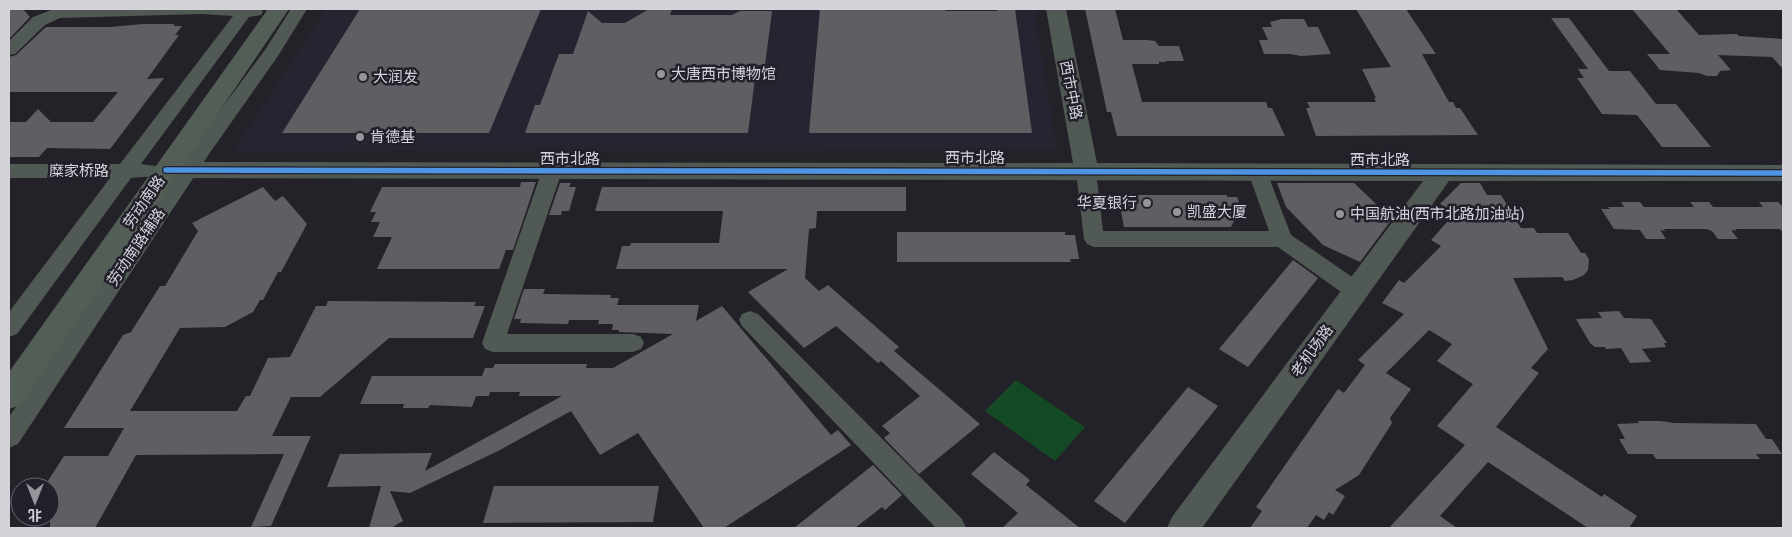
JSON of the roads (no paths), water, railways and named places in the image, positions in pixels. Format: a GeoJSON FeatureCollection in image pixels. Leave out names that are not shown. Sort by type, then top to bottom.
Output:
{"type":"FeatureCollection","features":[{"type":"Feature","properties":{"kind":"main road","name":"劳动南路"},"geometry":{"type":"LineString","coordinates":[[9,396],[157,171],[257,10]]}},
{"type":"Feature","properties":{"kind":"main road","name":"劳动南路"},"geometry":{"type":"LineString","coordinates":[[9,365],[157,171]]}},
{"type":"Feature","properties":{"kind":"street","name":"劳动南路辅路"},"geometry":{"type":"LineString","coordinates":[[9,328],[272,52],[299,9]]}},
{"type":"Feature","properties":{"kind":"street","name":"西市中路"},"geometry":{"type":"LineString","coordinates":[[1056,9],[1086,171]]}},
{"type":"Feature","properties":{"kind":"street","name":"劳动南路辅路"},"geometry":{"type":"LineString","coordinates":[[9,437],[157,171],[257,10]]}},
{"type":"Feature","properties":{"kind":"street"},"geometry":{"type":"LineString","coordinates":[[9,50],[39,21],[57,13],[257,10]]}},
{"type":"Feature","properties":{"kind":"street","name":"糜家桥路"},"geometry":{"type":"LineString","coordinates":[[9,171],[157,171]]}},
{"type":"Feature","properties":{"kind":"street","name":"西市北路"},"geometry":{"type":"LineString","coordinates":[[157,171],[1783,173]]}},
{"type":"Feature","properties":{"kind":"street"},"geometry":{"type":"LineString","coordinates":[[552,171],[493,343],[632,343]]}},
{"type":"Feature","properties":{"kind":"street"},"geometry":{"type":"LineString","coordinates":[[1086,171],[1094,239],[1282,239],[1356,291]]}},
{"type":"Feature","properties":{"kind":"street"},"geometry":{"type":"LineString","coordinates":[[1258,172],[1282,239]]}},
{"type":"Feature","properties":{"kind":"street","name":"老机场路"},"geometry":{"type":"LineString","coordinates":[[1183,528],[1442,173]]}},
{"type":"Feature","properties":{"kind":"street"},"geometry":{"type":"LineString","coordinates":[[750,320],[953,528]]}},
{"type":"Feature","properties":{"kind":"place","name":"大唐西市博物馆"},"geometry":{"type":"Point","coordinates":[661,74]}},
{"type":"Feature","properties":{"kind":"place","name":"大润发"},"geometry":{"type":"Point","coordinates":[363,77]}},
{"type":"Feature","properties":{"kind":"place","name":"肯德基"},"geometry":{"type":"Point","coordinates":[360,137]}},
{"type":"Feature","properties":{"kind":"place","name":"华夏银行"},"geometry":{"type":"Point","coordinates":[1147,203]}},
{"type":"Feature","properties":{"kind":"place","name":"凯盛大厦"},"geometry":{"type":"Point","coordinates":[1177,212]}},
{"type":"Feature","properties":{"kind":"place","name":"中国航油(西市北路加油站)"},"geometry":{"type":"Point","coordinates":[1340,214]}}]}
